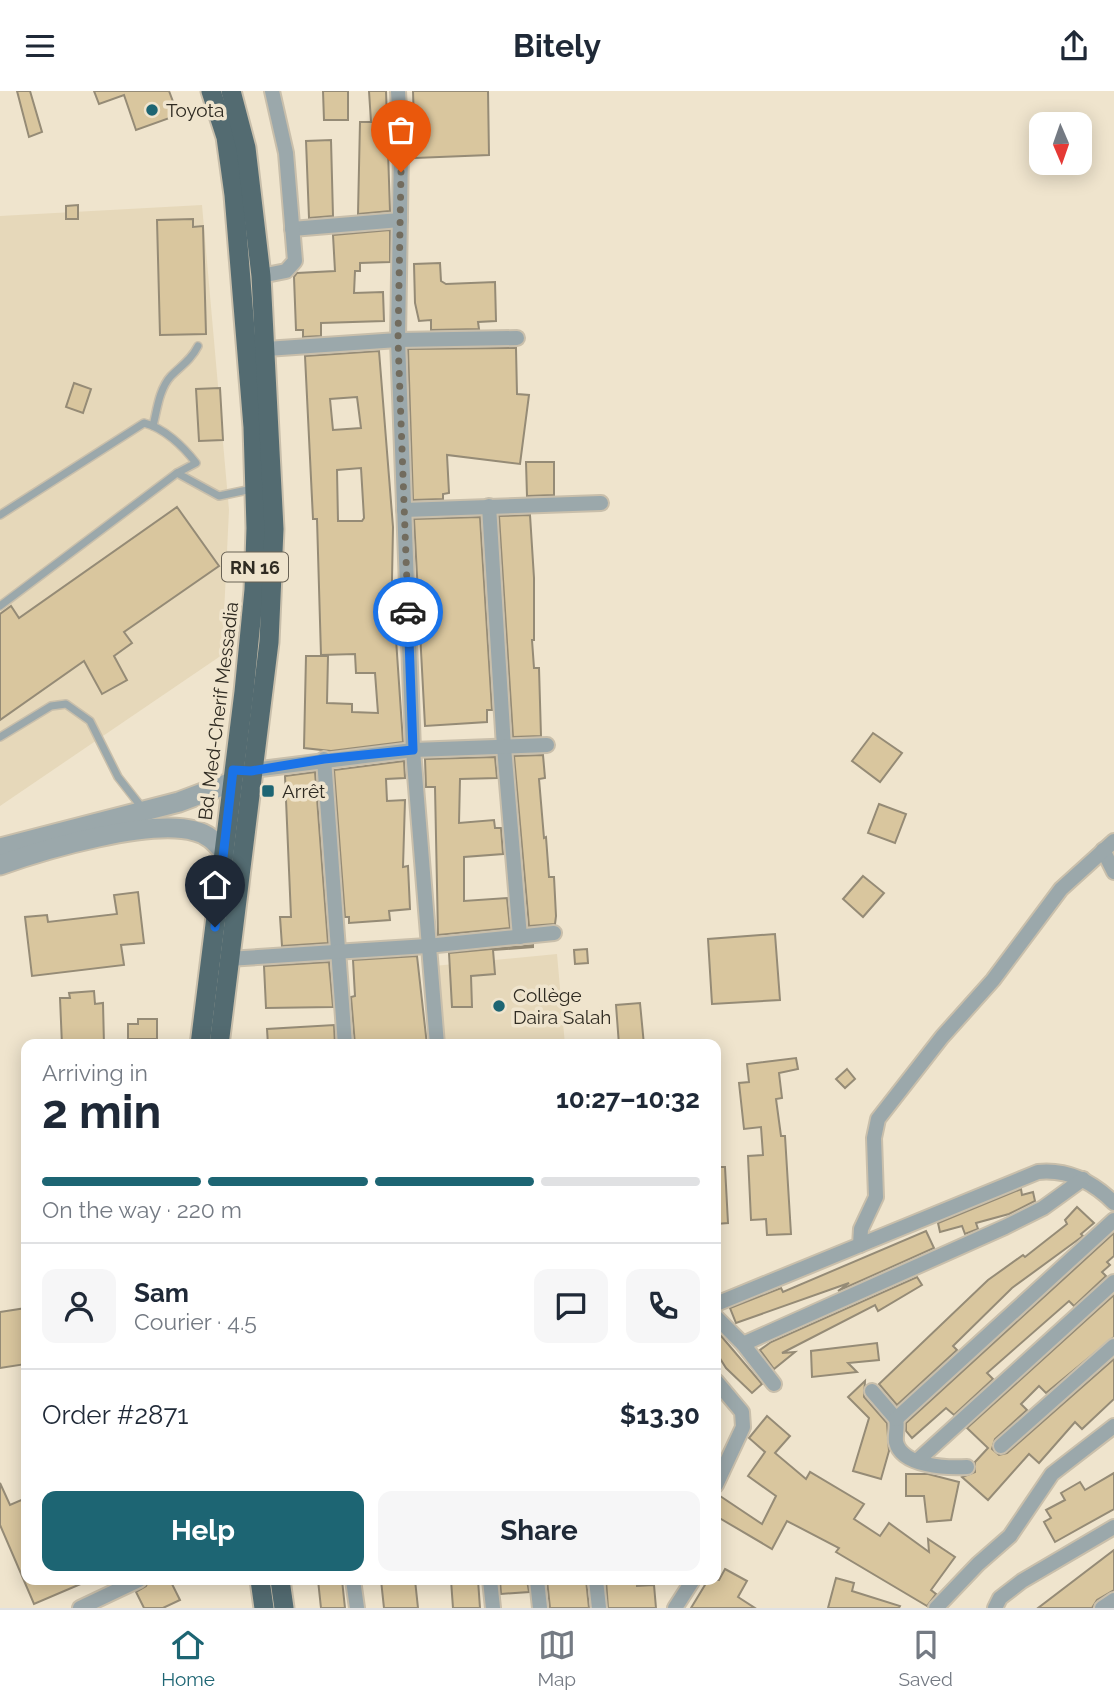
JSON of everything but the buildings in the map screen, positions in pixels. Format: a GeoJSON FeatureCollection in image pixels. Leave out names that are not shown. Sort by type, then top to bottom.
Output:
{"type":"FeatureCollection","features":[{"type":"Feature","properties":{"kind":"highway","name":"Bd. Med-Cherif Messadia"},"geometry":{"type":"LineString","coordinates":[[211,91],[226,137],[234,195],[256,488],[254,590],[239,774],[229,958],[220,1039]]}},
{"type":"Feature","properties":{"kind":"highway","name":"Bd. Med-Cherif Messadia"},"geometry":{"type":"LineString","coordinates":[[201,1039],[225,853],[273,589],[274,529],[261,276],[246,148],[231,91]]}},
{"type":"Feature","properties":{"kind":"highway"},"geometry":{"type":"LineString","coordinates":[[261,1585],[264,1608]]}},
{"type":"Feature","properties":{"kind":"highway"},"geometry":{"type":"LineString","coordinates":[[281,1585],[284,1608]]}},
{"type":"Feature","properties":{"kind":"street"},"geometry":{"type":"LineString","coordinates":[[261,276],[279,273],[293,265],[286,153],[272,91]]}},
{"type":"Feature","properties":{"kind":"street"},"geometry":{"type":"LineString","coordinates":[[398,91],[398,340],[413,750],[436,1039]]}},
{"type":"Feature","properties":{"kind":"street"},"geometry":{"type":"LineString","coordinates":[[292,229],[400,220]]}},
{"type":"Feature","properties":{"kind":"street"},"geometry":{"type":"LineString","coordinates":[[266,349],[398,340],[517,338]]}},
{"type":"Feature","properties":{"kind":"street"},"geometry":{"type":"LineString","coordinates":[[404,510],[601,503]]}},
{"type":"Feature","properties":{"kind":"street"},"geometry":{"type":"LineString","coordinates":[[489,506],[504,747],[520,937]]}},
{"type":"Feature","properties":{"kind":"street"},"geometry":{"type":"LineString","coordinates":[[0,848],[179,802],[239,774],[324,759],[413,750],[547,745]]}},
{"type":"Feature","properties":{"kind":"street"},"geometry":{"type":"LineString","coordinates":[[324,759],[345,1039]]}},
{"type":"Feature","properties":{"kind":"street"},"geometry":{"type":"LineString","coordinates":[[0,865],[60,845],[169,828],[198,831],[211,838],[225,853]]}},
{"type":"Feature","properties":{"kind":"street"},"geometry":{"type":"LineString","coordinates":[[1109,845],[1114,873]]}},
{"type":"Feature","properties":{"kind":"street"},"geometry":{"type":"LineString","coordinates":[[860,1245],[861,1229],[876,1197],[874,1138],[878,1119],[942,1037],[993,981],[1061,889],[1109,845]]}},
{"type":"Feature","properties":{"kind":"street"},"geometry":{"type":"LineString","coordinates":[[229,958],[340,949],[427,946],[554,933]]}},
{"type":"Feature","properties":{"kind":"street"},"geometry":{"type":"LineString","coordinates":[[721,1302],[1026,1175],[1051,1170],[1083,1179],[1114,1203]]}},
{"type":"Feature","properties":{"kind":"street"},"geometry":{"type":"LineString","coordinates":[[743,1344],[1005,1227],[1043,1208],[1083,1179]]}},
{"type":"Feature","properties":{"kind":"street"},"geometry":{"type":"LineString","coordinates":[[897,1419],[1114,1220]]}},
{"type":"Feature","properties":{"kind":"street"},"geometry":{"type":"LineString","coordinates":[[918,1461],[1114,1282]]}},
{"type":"Feature","properties":{"kind":"street"},"geometry":{"type":"LineString","coordinates":[[721,1322],[743,1344],[774,1384]]}},
{"type":"Feature","properties":{"kind":"street"},"geometry":{"type":"LineString","coordinates":[[1001,1446],[1114,1346]]}},
{"type":"Feature","properties":{"kind":"street"},"geometry":{"type":"LineString","coordinates":[[721,1387],[742,1412],[743,1427],[721,1474]]}},
{"type":"Feature","properties":{"kind":"street"},"geometry":{"type":"LineString","coordinates":[[872,1391],[897,1419],[897,1445],[918,1461],[934,1466],[967,1467]]}},
{"type":"Feature","properties":{"kind":"street"},"geometry":{"type":"LineString","coordinates":[[936,1608],[978,1564],[1010,1536],[1052,1473],[1114,1426]]}},
{"type":"Feature","properties":{"kind":"street"},"geometry":{"type":"LineString","coordinates":[[995,1608],[1000,1598],[1022,1581],[1114,1527]]}},
{"type":"Feature","properties":{"kind":"street"},"geometry":{"type":"LineString","coordinates":[[80,1608],[95,1605],[130,1585]]}},
{"type":"Feature","properties":{"kind":"street"},"geometry":{"type":"LineString","coordinates":[[354,1585],[356,1608]]}},
{"type":"Feature","properties":{"kind":"street"},"geometry":{"type":"LineString","coordinates":[[491,1585],[493,1608]]}},
{"type":"Feature","properties":{"kind":"street"},"geometry":{"type":"LineString","coordinates":[[538,1585],[540,1608]]}},
{"type":"Feature","properties":{"kind":"street"},"geometry":{"type":"LineString","coordinates":[[597,1585],[599,1608]]}},
{"type":"Feature","properties":{"kind":"street"},"geometry":{"type":"LineString","coordinates":[[675,1608],[690,1585]]}},
{"type":"Feature","properties":{"kind":"street"},"geometry":{"type":"LineString","coordinates":[[1102,1608],[1114,1600]]}},
{"type":"Feature","properties":{"kind":"lane"},"geometry":{"type":"LineString","coordinates":[[153,426],[165,384],[192,357],[198,346]]}},
{"type":"Feature","properties":{"kind":"lane"},"geometry":{"type":"LineString","coordinates":[[0,515],[144,423],[153,426],[185,448],[196,463],[177,473],[0,606]]}},
{"type":"Feature","properties":{"kind":"lane"},"geometry":{"type":"LineString","coordinates":[[177,473],[219,496],[256,488]]}},
{"type":"Feature","properties":{"kind":"lane"},"geometry":{"type":"LineString","coordinates":[[0,737],[51,706],[66,704],[90,721],[118,777],[144,810]]}},
{"type":"Feature","properties":{"kind":"shaded area"},"geometry":{"type":"Polygon","coordinates":[[[202,205],[229,510],[222,655],[0,806],[0,216],[202,205]]]}},
{"type":"Feature","properties":{"kind":"shaded area","name":"Collège Daira Salah"},"geometry":{"type":"Polygon","coordinates":[[[557,954],[564,1039],[439,1039],[434,966],[557,954]]]}},
{"type":"Feature","properties":{"kind":"way so far"},"geometry":{"type":"LineString","coordinates":[[401,172],[398,340],[408,612]]}},
{"type":"Feature","properties":{"kind":"place","name":"Toyota"},"geometry":{"type":"Point","coordinates":[152,110]}},
{"type":"Feature","properties":{"kind":"place","name":"Arrêt"},"geometry":{"type":"Point","coordinates":[268,791]}},
{"type":"Feature","properties":{"kind":"place","name":"Collège Daira Salah"},"geometry":{"type":"Point","coordinates":[499,1006]}},
{"type":"Feature","properties":{"kind":"route"},"geometry":{"type":"LineString","coordinates":[[215,927],[233,770],[251,771],[324,759],[413,750],[408,612]]}}]}
